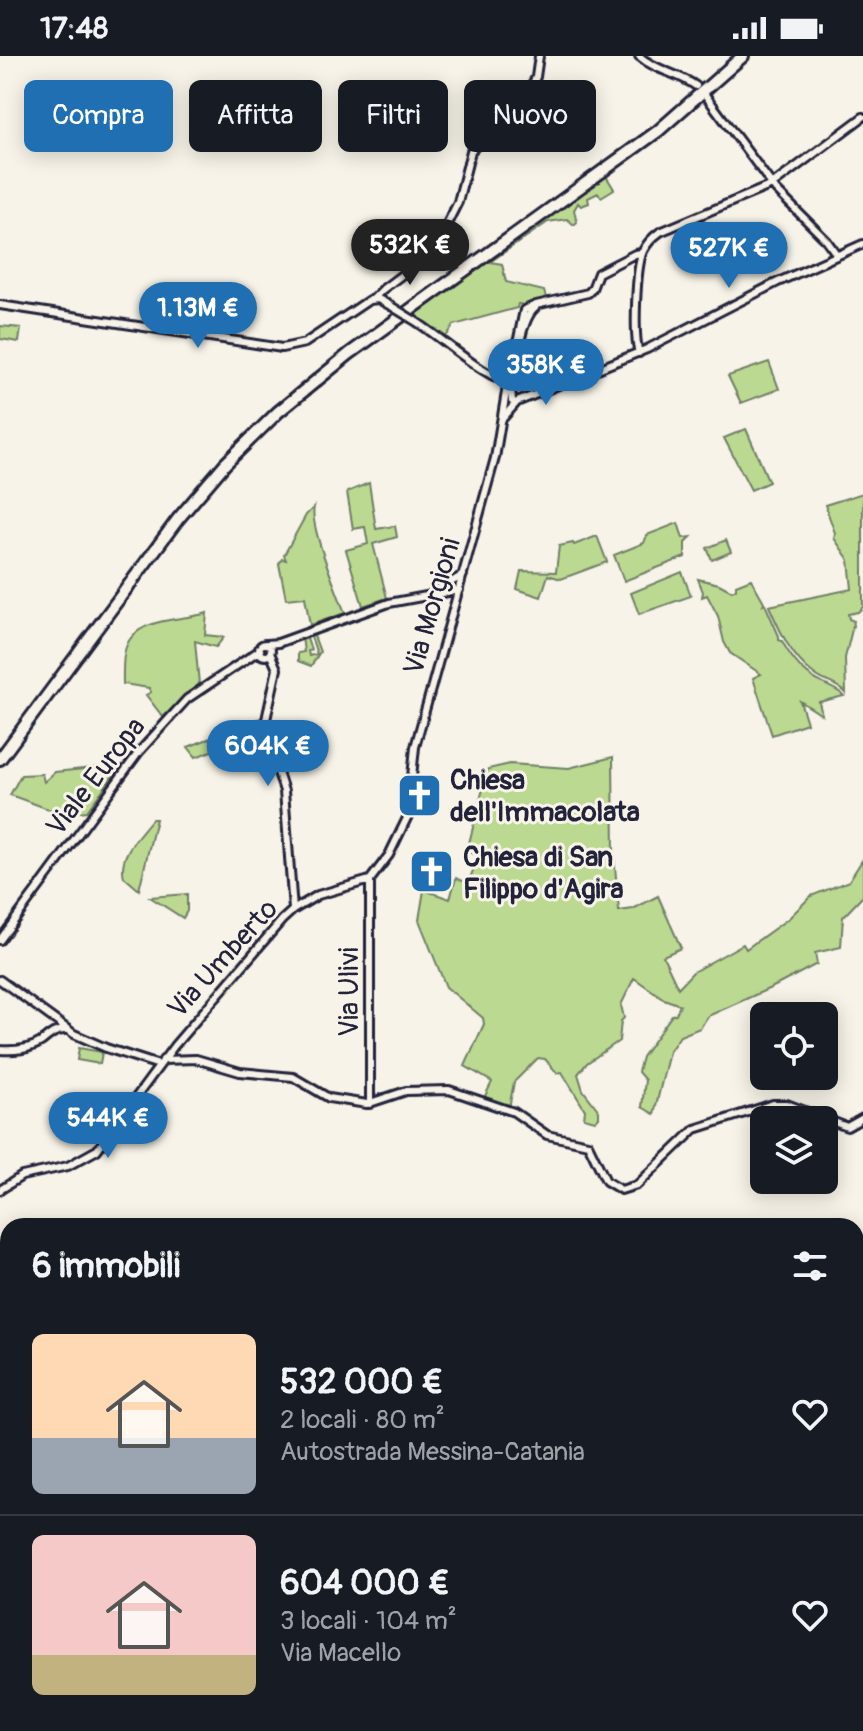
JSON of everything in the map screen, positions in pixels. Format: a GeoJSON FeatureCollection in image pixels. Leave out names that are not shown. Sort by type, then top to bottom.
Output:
{"type":"FeatureCollection","features":[{"type":"Feature","properties":{"kind":"highway"},"geometry":{"type":"LineString","coordinates":[[0,755],[191,495],[239,440],[323,365],[654,126],[734,56]]}},
{"type":"Feature","properties":{"kind":"highway"},"geometry":{"type":"LineString","coordinates":[[0,755],[178,519],[225,464],[278,412],[349,354],[658,131],[743,56]]}},
{"type":"Feature","properties":{"kind":"street"},"geometry":{"type":"LineString","coordinates":[[0,305],[282,348],[305,343],[373,299],[420,261],[438,242],[459,198],[471,151],[499,123],[521,107],[536,77],[539,56]]}},
{"type":"Feature","properties":{"kind":"street"},"geometry":{"type":"LineString","coordinates":[[639,56],[654,67],[679,75],[696,86]]}},
{"type":"Feature","properties":{"kind":"street"},"geometry":{"type":"LineString","coordinates":[[706,96],[772,185],[837,255]]}},
{"type":"Feature","properties":{"kind":"street"},"geometry":{"type":"LineString","coordinates":[[635,354],[642,253],[649,241],[660,232],[772,185],[863,117]]}},
{"type":"Feature","properties":{"kind":"street"},"geometry":{"type":"LineString","coordinates":[[827,241],[846,250]]}},
{"type":"Feature","properties":{"kind":"street"},"geometry":{"type":"LineString","coordinates":[[509,392],[577,378],[635,354],[863,244]]}},
{"type":"Feature","properties":{"kind":"street"},"geometry":{"type":"LineString","coordinates":[[523,376],[517,365],[525,321],[530,312],[542,304],[588,293],[596,275],[642,253]]}},
{"type":"Feature","properties":{"kind":"street"},"geometry":{"type":"LineString","coordinates":[[383,289],[382,296],[389,305]]}},
{"type":"Feature","properties":{"kind":"street"},"geometry":{"type":"LineString","coordinates":[[373,299],[389,305],[443,339],[482,371],[495,377],[509,392]]}},
{"type":"Feature","properties":{"kind":"street","name":"Via Morgioni"},"geometry":{"type":"LineString","coordinates":[[370,880],[389,855],[408,816],[415,747],[497,450],[522,313],[529,307],[542,304]]}},
{"type":"Feature","properties":{"kind":"street"},"geometry":{"type":"LineString","coordinates":[[502,421],[509,392],[523,376],[606,366]]}},
{"type":"Feature","properties":{"kind":"street"},"geometry":{"type":"LineString","coordinates":[[577,378],[582,375],[582,370]]}},
{"type":"Feature","properties":{"kind":"street"},"geometry":{"type":"LineString","coordinates":[[509,392],[523,376]]}},
{"type":"Feature","properties":{"kind":"street"},"geometry":{"type":"LineString","coordinates":[[438,593],[463,575]]}},
{"type":"Feature","properties":{"kind":"street"},"geometry":{"type":"LineString","coordinates":[[438,593],[452,588],[459,590]]}},
{"type":"Feature","properties":{"kind":"street"},"geometry":{"type":"LineString","coordinates":[[438,593],[450,598],[454,607]]}},
{"type":"Feature","properties":{"kind":"street","name":"Viale Europa"},"geometry":{"type":"LineString","coordinates":[[0,940],[139,752],[187,699],[278,643],[389,603],[438,593]]}},
{"type":"Feature","properties":{"kind":"street"},"geometry":{"type":"LineString","coordinates":[[266,652],[277,669],[264,729],[284,791],[293,910]]}},
{"type":"Feature","properties":{"kind":"street","name":"Via Umberto"},"geometry":{"type":"LineString","coordinates":[[161,1062],[293,910],[318,895],[370,880]]}},
{"type":"Feature","properties":{"kind":"street","name":"Via Ulivi"},"geometry":{"type":"LineString","coordinates":[[370,880],[370,1104]]}},
{"type":"Feature","properties":{"kind":"street"},"geometry":{"type":"LineString","coordinates":[[0,980],[72,1033]]}},
{"type":"Feature","properties":{"kind":"street"},"geometry":{"type":"LineString","coordinates":[[54,1021],[54,1031]]}},
{"type":"Feature","properties":{"kind":"street"},"geometry":{"type":"LineString","coordinates":[[0,1050],[19,1051],[62,1029],[106,1048],[161,1062],[196,1059],[240,1072],[293,1077],[329,1098],[370,1104],[406,1091],[449,1090],[514,1112],[547,1135],[588,1144],[609,1185],[621,1190],[629,1190],[695,1129],[778,1102],[844,1126],[863,1118]]}},
{"type":"Feature","properties":{"kind":"street"},"geometry":{"type":"LineString","coordinates":[[0,1190],[22,1176],[73,1164],[97,1150],[161,1062]]}},
{"type":"Feature","properties":{"kind":"green space"},"geometry":{"type":"Polygon","coordinates":[[[606,176],[614,189],[601,197],[598,193],[588,198],[589,203],[581,206],[578,203],[574,210],[577,222],[574,225],[567,219],[548,222],[490,262],[502,264],[506,282],[544,291],[547,301],[529,306],[518,304],[517,308],[454,325],[446,337],[410,314],[606,176]]]}},
{"type":"Feature","properties":{"kind":"green space"},"geometry":{"type":"Polygon","coordinates":[[[0,326],[21,328],[19,342],[0,339],[0,326]]]}},
{"type":"Feature","properties":{"kind":"green space"},"geometry":{"type":"Polygon","coordinates":[[[769,362],[779,389],[741,403],[728,376],[769,362]]]}},
{"type":"Feature","properties":{"kind":"green space"},"geometry":{"type":"Polygon","coordinates":[[[746,429],[769,482],[751,490],[724,438],[746,429]]]}},
{"type":"Feature","properties":{"kind":"green space"},"geometry":{"type":"Polygon","coordinates":[[[369,483],[376,529],[395,526],[397,537],[373,544],[387,598],[363,606],[346,550],[368,544],[365,527],[353,529],[347,492],[369,483]]]}},
{"type":"Feature","properties":{"kind":"green space"},"geometry":{"type":"Polygon","coordinates":[[[863,493],[863,607],[858,612],[848,614],[849,619],[854,621],[845,658],[846,693],[818,677],[799,660],[769,606],[852,589],[849,560],[834,538],[825,505],[863,493]]]}},
{"type":"Feature","properties":{"kind":"green space"},"geometry":{"type":"Polygon","coordinates":[[[314,507],[320,543],[345,613],[310,625],[305,597],[286,599],[279,564],[282,559],[286,560],[284,555],[306,515],[314,507]]]}},
{"type":"Feature","properties":{"kind":"green space"},"geometry":{"type":"Polygon","coordinates":[[[678,523],[683,538],[691,537],[685,543],[685,557],[624,581],[614,555],[644,543],[647,535],[678,523]]]}},
{"type":"Feature","properties":{"kind":"green space"},"geometry":{"type":"Polygon","coordinates":[[[597,536],[607,562],[561,579],[548,575],[541,597],[517,589],[521,571],[556,572],[559,546],[574,545],[597,536]]]}},
{"type":"Feature","properties":{"kind":"green space"},"geometry":{"type":"Polygon","coordinates":[[[726,540],[731,552],[712,560],[707,548],[726,540]]]}},
{"type":"Feature","properties":{"kind":"green space"},"geometry":{"type":"Polygon","coordinates":[[[682,572],[691,596],[639,614],[631,593],[682,572]]]}},
{"type":"Feature","properties":{"kind":"green space"},"geometry":{"type":"Polygon","coordinates":[[[698,579],[732,591],[736,585],[751,579],[779,640],[794,659],[809,675],[844,696],[819,702],[822,715],[800,701],[807,723],[772,735],[753,678],[761,674],[730,653],[718,616],[707,595],[702,597],[698,579]]]}},
{"type":"Feature","properties":{"kind":"green space"},"geometry":{"type":"Polygon","coordinates":[[[207,613],[205,635],[224,637],[216,647],[195,641],[199,684],[163,717],[146,695],[151,692],[149,688],[123,684],[126,647],[132,637],[150,625],[207,613]]]}},
{"type":"Feature","properties":{"kind":"green space"},"geometry":{"type":"Polygon","coordinates":[[[313,633],[320,652],[311,666],[298,661],[298,653],[304,652],[302,637],[306,636],[311,650],[308,651],[309,656],[317,654],[310,634],[313,633]]]}},
{"type":"Feature","properties":{"kind":"green space"},"geometry":{"type":"Polygon","coordinates":[[[261,718],[262,731],[196,757],[188,747],[261,718]]]}},
{"type":"Feature","properties":{"kind":"green space"},"geometry":{"type":"Polygon","coordinates":[[[613,757],[614,855],[619,911],[633,909],[658,896],[681,948],[663,956],[678,988],[693,972],[743,944],[746,949],[789,918],[811,896],[849,881],[863,859],[863,896],[843,917],[841,947],[815,953],[817,964],[708,1016],[700,1028],[680,1036],[669,1052],[654,1114],[642,1107],[645,1080],[638,1072],[642,1057],[680,1005],[664,999],[634,978],[621,1005],[624,1018],[619,1041],[587,1063],[578,1074],[583,1090],[599,1111],[599,1117],[595,1121],[584,1118],[585,1110],[562,1072],[557,1073],[545,1059],[538,1058],[514,1082],[509,1108],[484,1098],[492,1082],[465,1066],[484,1024],[483,1018],[446,987],[419,920],[424,890],[450,899],[456,878],[468,883],[479,856],[467,851],[488,769],[510,764],[569,768],[613,757]]]}},
{"type":"Feature","properties":{"kind":"green space"},"geometry":{"type":"Polygon","coordinates":[[[121,765],[87,811],[62,814],[10,795],[21,775],[42,774],[44,782],[55,772],[121,765]]]}},
{"type":"Feature","properties":{"kind":"green space"},"geometry":{"type":"Polygon","coordinates":[[[152,819],[156,819],[139,890],[124,877],[124,861],[131,846],[152,819]]]}},
{"type":"Feature","properties":{"kind":"green space"},"geometry":{"type":"Polygon","coordinates":[[[187,894],[187,911],[183,918],[150,897],[187,894]]]}},
{"type":"Feature","properties":{"kind":"green space"},"geometry":{"type":"Polygon","coordinates":[[[79,1048],[102,1052],[100,1064],[77,1060],[79,1048]]]}},
{"type":"Feature","properties":{"kind":"place","name":"Chiesa dell'Immacolata"},"geometry":{"type":"Point","coordinates":[419,795]}},
{"type":"Feature","properties":{"kind":"place","name":"Chiesa di San Filippo d'Agira"},"geometry":{"type":"Point","coordinates":[432,872]}}]}
